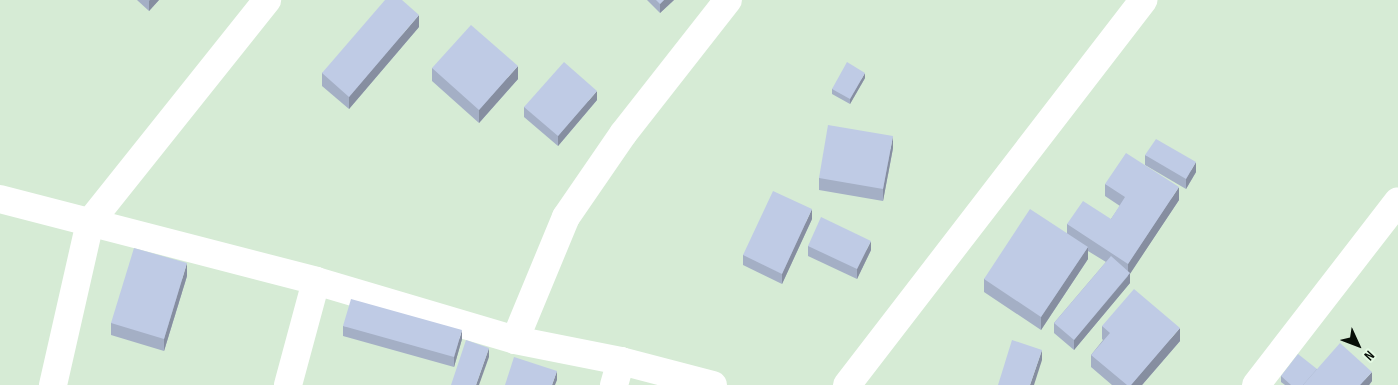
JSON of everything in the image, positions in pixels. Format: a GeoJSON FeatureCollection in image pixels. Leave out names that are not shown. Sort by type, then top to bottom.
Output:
{"type":"FeatureCollection","features":[{"type":"Feature","properties":{"kind":"street"},"geometry":{"type":"LineString","coordinates":[[53,385],[90,222],[267,0]]}},
{"type":"Feature","properties":{"kind":"street"},"geometry":{"type":"LineString","coordinates":[[515,340],[566,217],[624,134],[728,0]]}},
{"type":"Feature","properties":{"kind":"street"},"geometry":{"type":"LineString","coordinates":[[848,385],[1144,0]]}},
{"type":"Feature","properties":{"kind":"street"},"geometry":{"type":"LineString","coordinates":[[0,198],[316,281],[515,340],[618,373],[713,385]]}},
{"type":"Feature","properties":{"kind":"street"},"geometry":{"type":"LineString","coordinates":[[1256,385],[1398,202]]}},
{"type":"Feature","properties":{"kind":"street"},"geometry":{"type":"LineString","coordinates":[[288,385],[316,281]]}},
{"type":"Feature","properties":{"kind":"building"},"geometry":{"type":"Polygon","coordinates":[[[385,0],[402,0],[419,15],[349,97],[322,73],[385,0]]]}},
{"type":"Feature","properties":{"kind":"building"},"geometry":{"type":"Polygon","coordinates":[[[656,0],[664,0],[660,4],[656,0]]]}},
{"type":"Feature","properties":{"kind":"building"},"geometry":{"type":"Polygon","coordinates":[[[471,25],[518,66],[479,110],[432,68],[471,25]]]}},
{"type":"Feature","properties":{"kind":"building"},"geometry":{"type":"Polygon","coordinates":[[[564,62],[597,91],[558,136],[524,107],[564,62]]]}},
{"type":"Feature","properties":{"kind":"building"},"geometry":{"type":"Polygon","coordinates":[[[847,62],[865,73],[850,99],[832,89],[847,62]]]}},
{"type":"Feature","properties":{"kind":"building"},"geometry":{"type":"Polygon","coordinates":[[[828,125],[893,136],[883,189],[819,178],[828,125]]]}},
{"type":"Feature","properties":{"kind":"building"},"geometry":{"type":"Polygon","coordinates":[[[1156,139],[1196,162],[1186,179],[1145,155],[1156,139]]]}},
{"type":"Feature","properties":{"kind":"building"},"geometry":{"type":"Polygon","coordinates":[[[1126,153],[1179,187],[1128,264],[1067,224],[1083,201],[1111,219],[1125,197],[1105,184],[1126,153]]]}},
{"type":"Feature","properties":{"kind":"building"},"geometry":{"type":"Polygon","coordinates":[[[773,191],[812,209],[782,274],[743,255],[773,191]]]}},
{"type":"Feature","properties":{"kind":"building"},"geometry":{"type":"Polygon","coordinates":[[[1030,209],[1088,247],[1041,317],[984,279],[1030,209]]]}},
{"type":"Feature","properties":{"kind":"building"},"geometry":{"type":"Polygon","coordinates":[[[821,217],[871,241],[857,269],[808,246],[821,217]]]}},
{"type":"Feature","properties":{"kind":"building"},"geometry":{"type":"Polygon","coordinates":[[[134,248],[187,263],[164,339],[111,323],[134,248]]]}},
{"type":"Feature","properties":{"kind":"building"},"geometry":{"type":"Polygon","coordinates":[[[1111,256],[1130,273],[1074,340],[1054,323],[1111,256]]]}},
{"type":"Feature","properties":{"kind":"building"},"geometry":{"type":"Polygon","coordinates":[[[1134,289],[1180,328],[1131,385],[1127,385],[1091,355],[1110,333],[1102,326],[1134,289]]]}},
{"type":"Feature","properties":{"kind":"building"},"geometry":{"type":"Polygon","coordinates":[[[351,299],[462,330],[454,357],[343,326],[351,299]]]}},
{"type":"Feature","properties":{"kind":"building"},"geometry":{"type":"Polygon","coordinates":[[[466,340],[489,348],[476,385],[451,385],[466,340]]]}},
{"type":"Feature","properties":{"kind":"building"},"geometry":{"type":"Polygon","coordinates":[[[1012,340],[1042,350],[1030,385],[998,385],[1012,340]]]}},
{"type":"Feature","properties":{"kind":"building"},"geometry":{"type":"Polygon","coordinates":[[[1340,343],[1372,372],[1360,385],[1303,385],[1340,343]]]}},
{"type":"Feature","properties":{"kind":"building"},"geometry":{"type":"Polygon","coordinates":[[[1298,354],[1317,369],[1303,385],[1291,385],[1281,376],[1298,354]]]}},
{"type":"Feature","properties":{"kind":"building"},"geometry":{"type":"Polygon","coordinates":[[[514,357],[557,371],[552,385],[505,385],[514,357]]]}}]}
